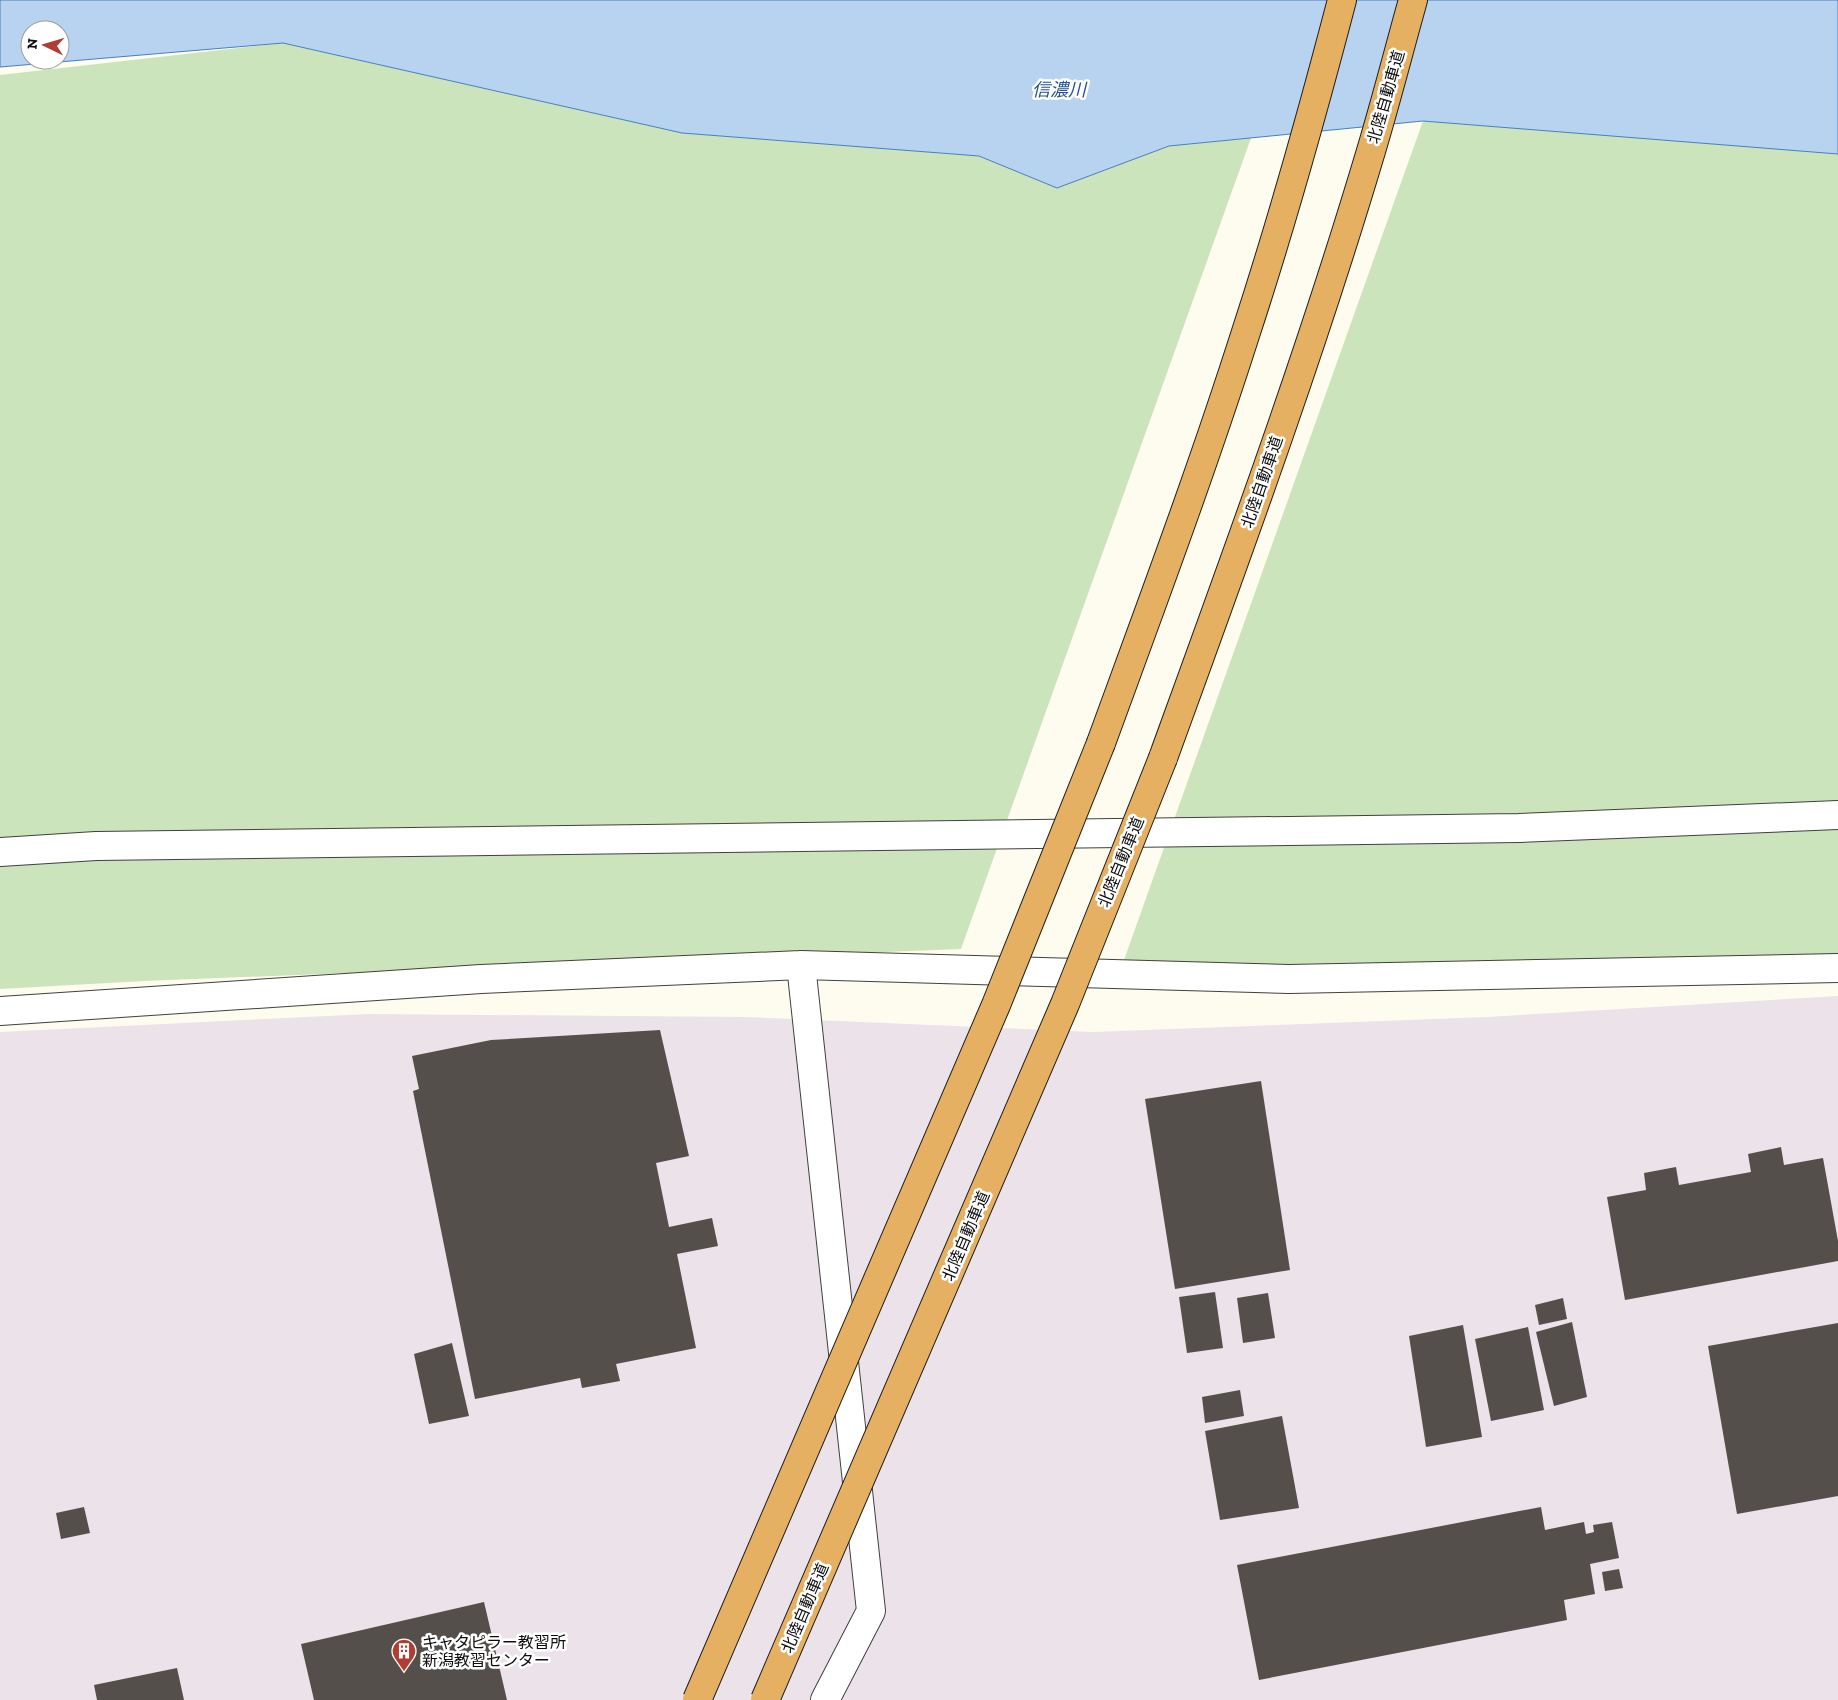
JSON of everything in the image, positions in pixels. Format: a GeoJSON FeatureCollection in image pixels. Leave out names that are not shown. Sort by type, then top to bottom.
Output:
{"type":"FeatureCollection","features":[{"type":"Feature","properties":{"kind":"highway"},"geometry":{"type":"LineString","coordinates":[[697,1700],[996,1005],[1101,742],[1179,533],[1246,332],[1304,146],[1342,0]]}},
{"type":"Feature","properties":{"kind":"highway","name":"北陸自動車道"},"geometry":{"type":"LineString","coordinates":[[765,1700],[1050,1040],[1163,758],[1237,557],[1305,357],[1371,151],[1413,0]]}},
{"type":"Feature","properties":{"kind":"street"},"geometry":{"type":"LineString","coordinates":[[0,852],[96,846],[1519,828],[1838,815]]}},
{"type":"Feature","properties":{"kind":"street"},"geometry":{"type":"LineString","coordinates":[[801,965],[871,1610],[825,1700]]}},
{"type":"Feature","properties":{"kind":"street"},"geometry":{"type":"LineString","coordinates":[[0,1010],[481,979],[801,965],[1289,979],[1838,968]]}},
{"type":"Feature","properties":{"kind":"shaded area"},"geometry":{"type":"Polygon","coordinates":[[[1838,996],[1838,1700],[0,1700],[0,1032],[369,1014],[744,1017],[1093,1032],[1487,1017],[1838,996]]]}},
{"type":"Feature","properties":{"kind":"green space"},"geometry":{"type":"Polygon","coordinates":[[[283,43],[682,133],[979,156],[1057,188],[1169,146],[1251,138],[961,949],[144,981],[0,989],[0,75],[44,70],[70,70],[70,67],[283,43]]]}},
{"type":"Feature","properties":{"kind":"green space"},"geometry":{"type":"Polygon","coordinates":[[[1423,121],[1838,154],[1838,955],[1119,974],[1423,121]]]}},
{"type":"Feature","properties":{"kind":"water","name":"信濃川"},"geometry":{"type":"Polygon","coordinates":[[[0,0],[1838,0],[1838,154],[1423,121],[1169,146],[1057,188],[979,156],[682,133],[283,43],[70,61],[70,20],[20,20],[20,65],[0,67],[0,0]]]}},
{"type":"Feature","properties":{"kind":"building"},"geometry":{"type":"Polygon","coordinates":[[[660,1030],[689,1156],[656,1163],[669,1227],[712,1218],[718,1246],[677,1254],[696,1348],[616,1364],[620,1381],[582,1388],[580,1378],[475,1399],[413,1091],[419,1089],[412,1056],[491,1040],[660,1030]]]}},
{"type":"Feature","properties":{"kind":"building"},"geometry":{"type":"Polygon","coordinates":[[[1261,1081],[1290,1270],[1175,1289],[1145,1099],[1261,1081]]]}},
{"type":"Feature","properties":{"kind":"building"},"geometry":{"type":"Polygon","coordinates":[[[1781,1147],[1784,1165],[1823,1158],[1838,1241],[1838,1261],[1625,1300],[1607,1197],[1646,1190],[1644,1173],[1676,1167],[1679,1185],[1751,1172],[1748,1154],[1781,1147]]]}},
{"type":"Feature","properties":{"kind":"building"},"geometry":{"type":"Polygon","coordinates":[[[1215,1292],[1223,1348],[1187,1353],[1179,1297],[1215,1292]]]}},
{"type":"Feature","properties":{"kind":"building"},"geometry":{"type":"Polygon","coordinates":[[[1268,1293],[1275,1338],[1243,1343],[1237,1298],[1268,1293]]]}},
{"type":"Feature","properties":{"kind":"building"},"geometry":{"type":"Polygon","coordinates":[[[1563,1298],[1567,1319],[1539,1325],[1535,1305],[1563,1298]]]}},
{"type":"Feature","properties":{"kind":"building"},"geometry":{"type":"Polygon","coordinates":[[[1572,1322],[1587,1397],[1554,1406],[1536,1332],[1572,1322]]]}},
{"type":"Feature","properties":{"kind":"building"},"geometry":{"type":"Polygon","coordinates":[[[1838,1323],[1838,1496],[1737,1514],[1708,1346],[1838,1323]]]}},
{"type":"Feature","properties":{"kind":"building"},"geometry":{"type":"Polygon","coordinates":[[[1463,1325],[1482,1437],[1426,1447],[1409,1336],[1463,1325]]]}},
{"type":"Feature","properties":{"kind":"building"},"geometry":{"type":"Polygon","coordinates":[[[1528,1327],[1544,1410],[1491,1421],[1475,1339],[1528,1327]]]}},
{"type":"Feature","properties":{"kind":"building"},"geometry":{"type":"Polygon","coordinates":[[[452,1343],[469,1416],[429,1424],[414,1354],[452,1343]]]}},
{"type":"Feature","properties":{"kind":"building"},"geometry":{"type":"Polygon","coordinates":[[[1240,1390],[1244,1416],[1205,1423],[1202,1397],[1240,1390]]]}},
{"type":"Feature","properties":{"kind":"building"},"geometry":{"type":"Polygon","coordinates":[[[1282,1416],[1299,1508],[1220,1520],[1205,1431],[1282,1416]]]}},
{"type":"Feature","properties":{"kind":"building"},"geometry":{"type":"Polygon","coordinates":[[[84,1507],[90,1533],[61,1539],[56,1513],[84,1507]]]}},
{"type":"Feature","properties":{"kind":"building"},"geometry":{"type":"Polygon","coordinates":[[[1541,1507],[1545,1530],[1584,1522],[1586,1534],[1594,1532],[1593,1525],[1612,1522],[1619,1558],[1590,1564],[1595,1594],[1564,1600],[1567,1620],[1259,1680],[1237,1565],[1541,1507]]]}},
{"type":"Feature","properties":{"kind":"building"},"geometry":{"type":"Polygon","coordinates":[[[1619,1569],[1623,1588],[1605,1591],[1602,1572],[1619,1569]]]}},
{"type":"Feature","properties":{"kind":"building","name":"キャタピラー教習所 新潟教習センター"},"geometry":{"type":"Polygon","coordinates":[[[484,1602],[507,1700],[314,1700],[301,1644],[484,1602]]]}},
{"type":"Feature","properties":{"kind":"building"},"geometry":{"type":"Polygon","coordinates":[[[177,1668],[184,1700],[97,1700],[94,1685],[177,1668]]]}},
{"type":"Feature","properties":{"kind":"place","name":"キャタピラー教習所 新潟教習センター"},"geometry":{"type":"Point","coordinates":[404,1672]}}]}
